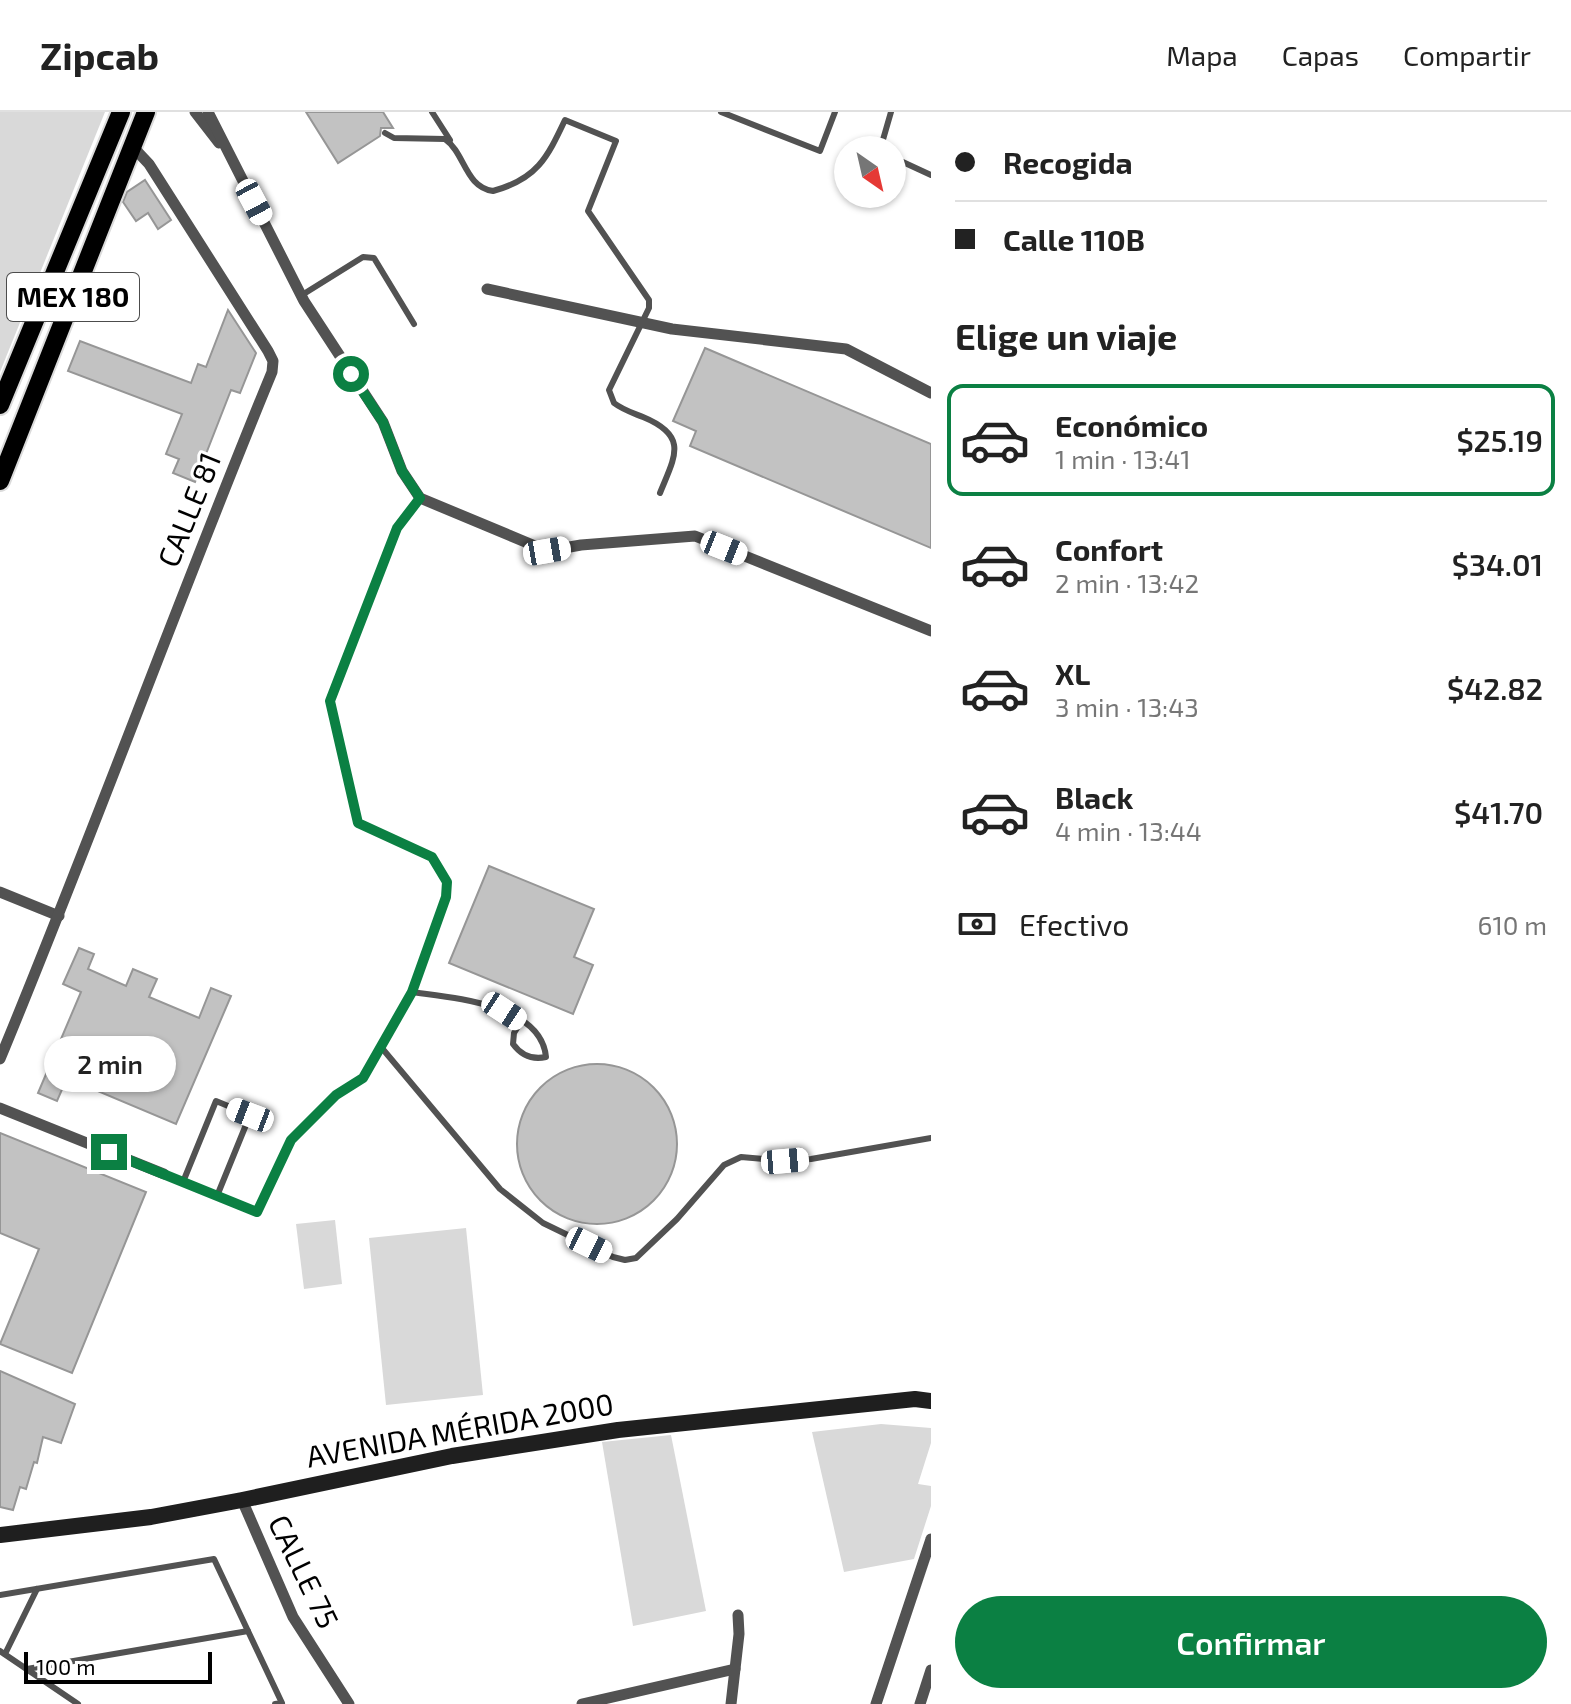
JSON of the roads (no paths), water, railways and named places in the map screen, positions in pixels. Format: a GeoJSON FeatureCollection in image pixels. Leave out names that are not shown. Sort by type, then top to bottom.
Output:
{"type":"FeatureCollection","features":[{"type":"Feature","properties":{"kind":"main road","name":"MEX 180"},"geometry":{"type":"LineString","coordinates":[[0,405],[121,112]]}},
{"type":"Feature","properties":{"kind":"main road","name":"MEX 180"},"geometry":{"type":"LineString","coordinates":[[0,481],[146,112]]}},
{"type":"Feature","properties":{"kind":"main road","name":"AVENIDA MÉRIDA 2000"},"geometry":{"type":"LineString","coordinates":[[0,1535],[151,1517],[452,1456],[618,1430],[915,1399],[931,1401]]}},
{"type":"Feature","properties":{"kind":"street"},"geometry":{"type":"LineString","coordinates":[[195,112],[227,152]]}},
{"type":"Feature","properties":{"kind":"street"},"geometry":{"type":"LineString","coordinates":[[208,112],[301,296],[383,422],[402,471],[420,498],[547,551],[581,545],[695,536],[931,631]]}},
{"type":"Feature","properties":{"kind":"street","name":"CALLE 81"},"geometry":{"type":"LineString","coordinates":[[0,1059],[59,916],[196,556],[272,372],[273,361],[149,164],[133,147]]}},
{"type":"Feature","properties":{"kind":"street"},"geometry":{"type":"LineString","coordinates":[[487,289],[672,329],[846,349],[931,393]]}},
{"type":"Feature","properties":{"kind":"street"},"geometry":{"type":"LineString","coordinates":[[0,892],[59,916]]}},
{"type":"Feature","properties":{"kind":"street"},"geometry":{"type":"LineString","coordinates":[[0,1108],[164,1174]]}},
{"type":"Feature","properties":{"kind":"street","name":"CALLE 75"},"geometry":{"type":"LineString","coordinates":[[242,1500],[293,1617],[349,1704]]}},
{"type":"Feature","properties":{"kind":"street"},"geometry":{"type":"LineString","coordinates":[[876,1704],[931,1539]]}},
{"type":"Feature","properties":{"kind":"street"},"geometry":{"type":"LineString","coordinates":[[731,1704],[739,1634],[738,1615]]}},
{"type":"Feature","properties":{"kind":"street"},"geometry":{"type":"LineString","coordinates":[[582,1704],[735,1669]]}},
{"type":"Feature","properties":{"kind":"street"},"geometry":{"type":"LineString","coordinates":[[920,1704],[931,1670]]}},
{"type":"Feature","properties":{"kind":"lane"},"geometry":{"type":"LineString","coordinates":[[432,112],[476,185],[493,191],[511,184],[547,159],[565,120],[616,141],[588,211],[646,292],[649,308],[609,390],[614,403],[662,425],[674,439],[674,459],[660,493]]}},
{"type":"Feature","properties":{"kind":"lane"},"geometry":{"type":"LineString","coordinates":[[721,112],[820,151],[835,112]]}},
{"type":"Feature","properties":{"kind":"lane"},"geometry":{"type":"LineString","coordinates":[[884,136],[891,112]]}},
{"type":"Feature","properties":{"kind":"lane"},"geometry":{"type":"LineString","coordinates":[[385,133],[394,138],[445,139],[451,143]]}},
{"type":"Feature","properties":{"kind":"lane"},"geometry":{"type":"LineString","coordinates":[[906,163],[931,175]]}},
{"type":"Feature","properties":{"kind":"lane"},"geometry":{"type":"LineString","coordinates":[[301,296],[369,256],[374,258],[414,324]]}},
{"type":"Feature","properties":{"kind":"lane"},"geometry":{"type":"LineString","coordinates":[[164,1174],[257,1212],[291,1140],[336,1095],[363,1078],[412,992],[446,897],[447,882],[432,857],[358,823],[330,701],[397,528],[420,498]]}},
{"type":"Feature","properties":{"kind":"lane"},"geometry":{"type":"LineString","coordinates":[[412,992],[485,1003],[504,1011],[521,1022],[538,1033],[544,1043],[546,1057],[537,1059],[526,1056],[513,1044],[514,1033],[521,1022]]}},
{"type":"Feature","properties":{"kind":"lane"},"geometry":{"type":"LineString","coordinates":[[381,1047],[500,1189],[543,1223],[625,1260],[636,1258],[677,1219],[724,1165],[741,1157],[785,1161],[811,1159],[931,1138]]}},
{"type":"Feature","properties":{"kind":"lane"},"geometry":{"type":"LineString","coordinates":[[183,1182],[216,1101],[250,1115],[217,1196]]}},
{"type":"Feature","properties":{"kind":"lane"},"geometry":{"type":"LineString","coordinates":[[0,1595],[214,1559],[282,1703],[275,1704]]}},
{"type":"Feature","properties":{"kind":"lane"},"geometry":{"type":"LineString","coordinates":[[37,1589],[3,1652],[78,1704]]}},
{"type":"Feature","properties":{"kind":"lane"},"geometry":{"type":"LineString","coordinates":[[27,1669],[248,1631]]}}]}
